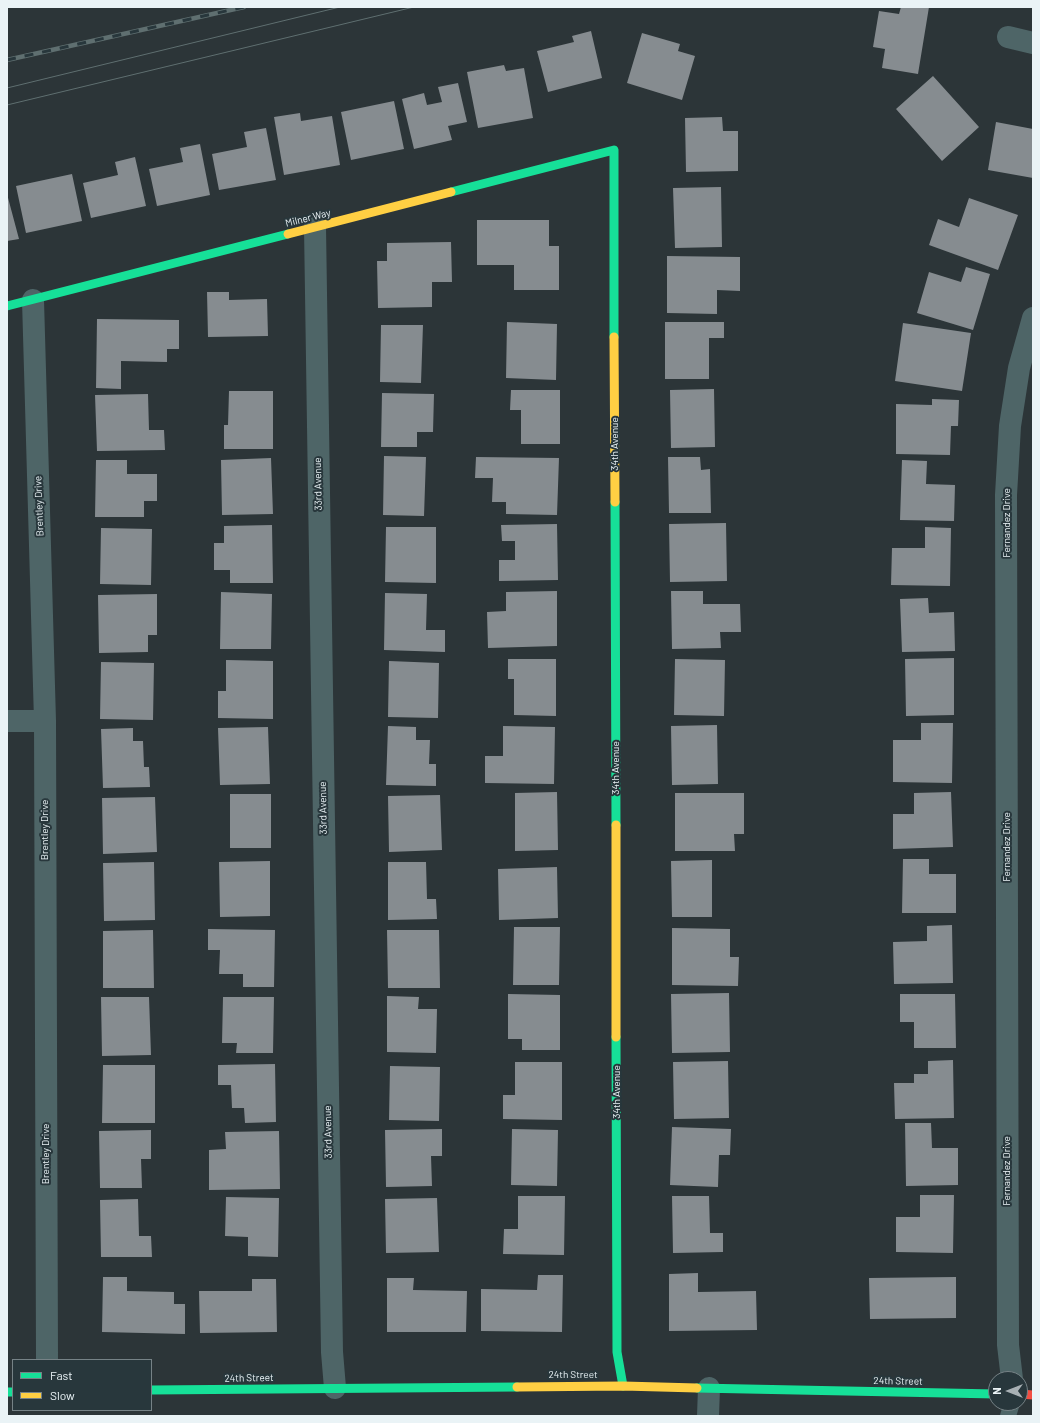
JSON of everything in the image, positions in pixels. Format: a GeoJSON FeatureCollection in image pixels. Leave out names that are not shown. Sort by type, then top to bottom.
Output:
{"type":"FeatureCollection","features":[{"type":"Feature","properties":{"kind":"street"},"geometry":{"type":"LineString","coordinates":[[1008,37],[1033,43]]}},
{"type":"Feature","properties":{"kind":"street","name":"Milner Way"},"geometry":{"type":"LineString","coordinates":[[7,306],[614,150]]}},
{"type":"Feature","properties":{"kind":"street","name":"34th Avenue"},"geometry":{"type":"LineString","coordinates":[[614,150],[618,1352],[623,1386]]}},
{"type":"Feature","properties":{"kind":"street","name":"33rd Avenue"},"geometry":{"type":"LineString","coordinates":[[315,227],[332,1352],[335,1388]]}},
{"type":"Feature","properties":{"kind":"street","name":"Brentley Drive"},"geometry":{"type":"LineString","coordinates":[[33,300],[45,721],[47,1359]]}},
{"type":"Feature","properties":{"kind":"street","name":"Fernandez Drive"},"geometry":{"type":"LineString","coordinates":[[1011,1371],[1008,1345],[1006,495],[1010,426],[1019,368],[1033,318]]}},
{"type":"Feature","properties":{"kind":"street"},"geometry":{"type":"LineString","coordinates":[[7,721],[45,721]]}},
{"type":"Feature","properties":{"kind":"street","name":"24th Street"},"geometry":{"type":"LineString","coordinates":[[152,1390],[623,1386],[988,1394]]}},
{"type":"Feature","properties":{"kind":"street"},"geometry":{"type":"LineString","coordinates":[[708,1416],[709,1388]]}},
{"type":"Feature","properties":{"kind":"building"},"geometry":{"type":"Polygon","coordinates":[[[901,7],[929,7],[918,74],[882,68],[885,49],[873,47],[879,11],[899,14],[901,7]]]}},
{"type":"Feature","properties":{"kind":"building"},"geometry":{"type":"Polygon","coordinates":[[[591,31],[602,78],[548,92],[537,51],[574,42],[572,36],[591,31]]]}},
{"type":"Feature","properties":{"kind":"building"},"geometry":{"type":"Polygon","coordinates":[[[642,33],[680,44],[678,51],[695,56],[682,100],[627,83],[642,33]]]}},
{"type":"Feature","properties":{"kind":"building"},"geometry":{"type":"Polygon","coordinates":[[[504,65],[506,71],[524,68],[533,118],[478,128],[467,72],[504,65]]]}},
{"type":"Feature","properties":{"kind":"building"},"geometry":{"type":"Polygon","coordinates":[[[933,76],[979,127],[942,161],[896,109],[933,76]]]}},
{"type":"Feature","properties":{"kind":"building"},"geometry":{"type":"Polygon","coordinates":[[[458,83],[467,122],[448,126],[452,140],[414,149],[402,99],[424,93],[427,105],[442,102],[438,87],[458,83]]]}},
{"type":"Feature","properties":{"kind":"building"},"geometry":{"type":"Polygon","coordinates":[[[394,101],[404,149],[351,160],[341,112],[394,101]]]}},
{"type":"Feature","properties":{"kind":"building"},"geometry":{"type":"Polygon","coordinates":[[[300,113],[301,121],[332,116],[340,165],[284,175],[274,117],[300,113]]]}},
{"type":"Feature","properties":{"kind":"building"},"geometry":{"type":"Polygon","coordinates":[[[722,117],[723,131],[738,131],[738,171],[686,172],[685,118],[722,117]]]}},
{"type":"Feature","properties":{"kind":"building"},"geometry":{"type":"Polygon","coordinates":[[[996,122],[1033,129],[1033,178],[988,170],[996,122]]]}},
{"type":"Feature","properties":{"kind":"building"},"geometry":{"type":"Polygon","coordinates":[[[266,128],[276,180],[219,190],[212,154],[247,147],[244,132],[266,128]]]}},
{"type":"Feature","properties":{"kind":"building"},"geometry":{"type":"Polygon","coordinates":[[[200,144],[210,195],[157,206],[149,169],[183,162],[180,148],[200,144]]]}},
{"type":"Feature","properties":{"kind":"building"},"geometry":{"type":"Polygon","coordinates":[[[135,157],[146,206],[91,218],[83,183],[118,175],[115,162],[135,157]]]}},
{"type":"Feature","properties":{"kind":"building"},"geometry":{"type":"Polygon","coordinates":[[[72,174],[82,221],[26,233],[16,186],[72,174]]]}},
{"type":"Feature","properties":{"kind":"building"},"geometry":{"type":"Polygon","coordinates":[[[721,187],[722,247],[675,248],[673,188],[721,187]]]}},
{"type":"Feature","properties":{"kind":"building"},"geometry":{"type":"Polygon","coordinates":[[[7,194],[19,239],[7,241],[7,194]]]}},
{"type":"Feature","properties":{"kind":"building"},"geometry":{"type":"Polygon","coordinates":[[[969,198],[1018,215],[998,270],[929,245],[938,219],[959,227],[969,198]]]}},
{"type":"Feature","properties":{"kind":"building"},"geometry":{"type":"Polygon","coordinates":[[[477,220],[549,220],[549,246],[559,246],[559,290],[514,290],[514,265],[477,265],[477,220]]]}},
{"type":"Feature","properties":{"kind":"building"},"geometry":{"type":"Polygon","coordinates":[[[451,242],[452,282],[432,282],[432,307],[378,308],[377,261],[387,261],[387,243],[451,242]]]}},
{"type":"Feature","properties":{"kind":"building"},"geometry":{"type":"Polygon","coordinates":[[[667,256],[740,257],[740,291],[717,290],[717,314],[667,313],[667,256]]]}},
{"type":"Feature","properties":{"kind":"building"},"geometry":{"type":"Polygon","coordinates":[[[966,267],[990,274],[973,330],[917,313],[929,272],[961,282],[966,267]]]}},
{"type":"Feature","properties":{"kind":"building"},"geometry":{"type":"Polygon","coordinates":[[[207,292],[229,292],[229,300],[267,299],[268,336],[208,337],[207,292]]]}},
{"type":"Feature","properties":{"kind":"building"},"geometry":{"type":"Polygon","coordinates":[[[97,319],[179,320],[179,349],[167,349],[167,362],[121,361],[121,389],[96,388],[97,319]]]}},
{"type":"Feature","properties":{"kind":"building"},"geometry":{"type":"Polygon","coordinates":[[[507,322],[557,324],[556,380],[506,378],[507,322]]]}},
{"type":"Feature","properties":{"kind":"building"},"geometry":{"type":"Polygon","coordinates":[[[665,322],[724,322],[724,338],[709,338],[709,379],[665,379],[665,322]]]}},
{"type":"Feature","properties":{"kind":"building"},"geometry":{"type":"Polygon","coordinates":[[[903,323],[971,333],[962,391],[895,381],[903,323]]]}},
{"type":"Feature","properties":{"kind":"building"},"geometry":{"type":"Polygon","coordinates":[[[381,325],[423,325],[421,383],[380,382],[381,325]]]}},
{"type":"Feature","properties":{"kind":"building"},"geometry":{"type":"Polygon","coordinates":[[[714,389],[715,447],[671,448],[670,390],[714,389]]]}},
{"type":"Feature","properties":{"kind":"building"},"geometry":{"type":"Polygon","coordinates":[[[511,390],[560,390],[560,444],[521,444],[521,410],[510,410],[511,390]]]}},
{"type":"Feature","properties":{"kind":"building"},"geometry":{"type":"Polygon","coordinates":[[[229,391],[273,391],[273,449],[224,449],[224,425],[228,425],[229,391]]]}},
{"type":"Feature","properties":{"kind":"building"},"geometry":{"type":"Polygon","coordinates":[[[382,393],[434,394],[433,432],[417,432],[417,447],[381,447],[382,393]]]}},
{"type":"Feature","properties":{"kind":"building"},"geometry":{"type":"Polygon","coordinates":[[[148,394],[149,430],[164,430],[165,450],[97,451],[95,395],[148,394]]]}},
{"type":"Feature","properties":{"kind":"building"},"geometry":{"type":"Polygon","coordinates":[[[932,399],[959,400],[958,426],[951,426],[950,455],[896,454],[896,404],[932,405],[932,399]]]}},
{"type":"Feature","properties":{"kind":"building"},"geometry":{"type":"Polygon","coordinates":[[[384,456],[426,457],[424,516],[383,515],[384,456]]]}},
{"type":"Feature","properties":{"kind":"building"},"geometry":{"type":"Polygon","coordinates":[[[476,457],[559,458],[557,515],[506,514],[506,502],[492,502],[493,478],[475,478],[476,457]]]}},
{"type":"Feature","properties":{"kind":"building"},"geometry":{"type":"Polygon","coordinates":[[[668,457],[700,457],[701,470],[710,469],[711,513],[669,513],[668,457]]]}},
{"type":"Feature","properties":{"kind":"building"},"geometry":{"type":"Polygon","coordinates":[[[271,458],[273,514],[222,515],[221,460],[271,458]]]}},
{"type":"Feature","properties":{"kind":"building"},"geometry":{"type":"Polygon","coordinates":[[[96,460],[127,460],[127,474],[157,474],[157,501],[144,501],[144,517],[95,517],[96,460]]]}},
{"type":"Feature","properties":{"kind":"building"},"geometry":{"type":"Polygon","coordinates":[[[902,460],[927,461],[926,484],[955,485],[954,521],[900,520],[902,460]]]}},
{"type":"Feature","properties":{"kind":"building"},"geometry":{"type":"Polygon","coordinates":[[[726,523],[727,581],[670,582],[669,524],[726,523]]]}},
{"type":"Feature","properties":{"kind":"building"},"geometry":{"type":"Polygon","coordinates":[[[557,524],[558,580],[499,581],[499,560],[515,560],[515,541],[502,541],[501,525],[557,524]]]}},
{"type":"Feature","properties":{"kind":"building"},"geometry":{"type":"Polygon","coordinates":[[[272,525],[273,583],[230,583],[230,570],[214,570],[214,543],[224,543],[224,526],[272,525]]]}},
{"type":"Feature","properties":{"kind":"building"},"geometry":{"type":"Polygon","coordinates":[[[386,527],[436,527],[436,583],[385,582],[386,527]]]}},
{"type":"Feature","properties":{"kind":"building"},"geometry":{"type":"Polygon","coordinates":[[[925,527],[951,528],[950,586],[891,585],[892,548],[925,548],[925,527]]]}},
{"type":"Feature","properties":{"kind":"building"},"geometry":{"type":"Polygon","coordinates":[[[101,528],[152,529],[151,585],[100,584],[101,528]]]}},
{"type":"Feature","properties":{"kind":"building"},"geometry":{"type":"Polygon","coordinates":[[[557,591],[557,646],[488,648],[487,612],[506,611],[506,592],[557,591]]]}},
{"type":"Feature","properties":{"kind":"building"},"geometry":{"type":"Polygon","coordinates":[[[671,591],[703,591],[703,604],[740,604],[741,632],[720,632],[721,648],[672,649],[671,591]]]}},
{"type":"Feature","properties":{"kind":"building"},"geometry":{"type":"Polygon","coordinates":[[[221,592],[272,594],[271,649],[220,649],[221,592]]]}},
{"type":"Feature","properties":{"kind":"building"},"geometry":{"type":"Polygon","coordinates":[[[385,593],[427,594],[426,630],[445,630],[445,652],[384,650],[385,593]]]}},
{"type":"Feature","properties":{"kind":"building"},"geometry":{"type":"Polygon","coordinates":[[[157,594],[157,635],[148,635],[148,652],[99,653],[98,595],[157,594]]]}},
{"type":"Feature","properties":{"kind":"building"},"geometry":{"type":"Polygon","coordinates":[[[928,598],[929,613],[954,612],[955,651],[902,652],[900,599],[928,598]]]}},
{"type":"Feature","properties":{"kind":"building"},"geometry":{"type":"Polygon","coordinates":[[[954,658],[954,715],[906,716],[905,659],[954,658]]]}},
{"type":"Feature","properties":{"kind":"building"},"geometry":{"type":"Polygon","coordinates":[[[508,659],[556,659],[556,716],[514,715],[514,679],[508,679],[508,659]]]}},
{"type":"Feature","properties":{"kind":"building"},"geometry":{"type":"Polygon","coordinates":[[[675,659],[725,660],[724,716],[674,715],[675,659]]]}},
{"type":"Feature","properties":{"kind":"building"},"geometry":{"type":"Polygon","coordinates":[[[226,660],[273,661],[273,719],[218,718],[218,691],[226,691],[226,660]]]}},
{"type":"Feature","properties":{"kind":"building"},"geometry":{"type":"Polygon","coordinates":[[[389,661],[439,663],[438,718],[388,717],[389,661]]]}},
{"type":"Feature","properties":{"kind":"building"},"geometry":{"type":"Polygon","coordinates":[[[101,662],[154,663],[153,720],[100,719],[101,662]]]}},
{"type":"Feature","properties":{"kind":"building"},"geometry":{"type":"Polygon","coordinates":[[[921,723],[953,723],[952,783],[893,782],[893,740],[921,740],[921,723]]]}},
{"type":"Feature","properties":{"kind":"building"},"geometry":{"type":"Polygon","coordinates":[[[717,725],[718,784],[672,785],[671,726],[717,725]]]}},
{"type":"Feature","properties":{"kind":"building"},"geometry":{"type":"Polygon","coordinates":[[[388,726],[416,727],[416,740],[430,740],[429,764],[436,764],[436,786],[386,785],[388,726]]]}},
{"type":"Feature","properties":{"kind":"building"},"geometry":{"type":"Polygon","coordinates":[[[503,726],[555,727],[554,784],[485,783],[485,756],[503,756],[503,726]]]}},
{"type":"Feature","properties":{"kind":"building"},"geometry":{"type":"Polygon","coordinates":[[[268,727],[270,784],[220,785],[218,728],[268,727]]]}},
{"type":"Feature","properties":{"kind":"building"},"geometry":{"type":"Polygon","coordinates":[[[133,728],[133,741],[143,741],[144,767],[149,767],[150,787],[103,788],[101,729],[133,728]]]}},
{"type":"Feature","properties":{"kind":"building"},"geometry":{"type":"Polygon","coordinates":[[[557,792],[558,850],[515,851],[515,793],[557,792]]]}},
{"type":"Feature","properties":{"kind":"building"},"geometry":{"type":"Polygon","coordinates":[[[951,792],[953,847],[893,849],[893,814],[914,814],[914,793],[951,792]]]}},
{"type":"Feature","properties":{"kind":"building"},"geometry":{"type":"Polygon","coordinates":[[[675,793],[744,793],[744,834],[734,834],[735,851],[675,851],[675,793]]]}},
{"type":"Feature","properties":{"kind":"building"},"geometry":{"type":"Polygon","coordinates":[[[230,794],[271,794],[271,848],[230,848],[230,794]]]}},
{"type":"Feature","properties":{"kind":"building"},"geometry":{"type":"Polygon","coordinates":[[[440,795],[442,850],[389,852],[388,796],[440,795]]]}},
{"type":"Feature","properties":{"kind":"building"},"geometry":{"type":"Polygon","coordinates":[[[155,797],[157,852],[103,854],[102,798],[155,797]]]}},
{"type":"Feature","properties":{"kind":"building"},"geometry":{"type":"Polygon","coordinates":[[[903,859],[929,859],[929,874],[956,874],[956,913],[902,913],[903,859]]]}},
{"type":"Feature","properties":{"kind":"building"},"geometry":{"type":"Polygon","coordinates":[[[712,860],[712,917],[672,917],[671,861],[712,860]]]}},
{"type":"Feature","properties":{"kind":"building"},"geometry":{"type":"Polygon","coordinates":[[[270,861],[270,916],[220,917],[219,862],[270,861]]]}},
{"type":"Feature","properties":{"kind":"building"},"geometry":{"type":"Polygon","coordinates":[[[154,862],[155,920],[104,921],[103,863],[154,862]]]}},
{"type":"Feature","properties":{"kind":"building"},"geometry":{"type":"Polygon","coordinates":[[[388,862],[426,862],[427,899],[436,899],[437,919],[388,920],[388,862]]]}},
{"type":"Feature","properties":{"kind":"building"},"geometry":{"type":"Polygon","coordinates":[[[557,867],[558,918],[499,920],[498,869],[557,867]]]}},
{"type":"Feature","properties":{"kind":"building"},"geometry":{"type":"Polygon","coordinates":[[[952,925],[953,983],[894,984],[893,942],[927,941],[927,926],[952,925]]]}},
{"type":"Feature","properties":{"kind":"building"},"geometry":{"type":"Polygon","coordinates":[[[514,927],[560,927],[559,985],[513,985],[514,927]]]}},
{"type":"Feature","properties":{"kind":"building"},"geometry":{"type":"Polygon","coordinates":[[[672,928],[730,929],[730,957],[739,957],[738,986],[672,985],[672,928]]]}},
{"type":"Feature","properties":{"kind":"building"},"geometry":{"type":"Polygon","coordinates":[[[208,929],[275,930],[274,987],[243,987],[243,974],[219,974],[220,950],[208,950],[208,929]]]}},
{"type":"Feature","properties":{"kind":"building"},"geometry":{"type":"Polygon","coordinates":[[[153,930],[154,988],[103,988],[103,931],[153,930]]]}},
{"type":"Feature","properties":{"kind":"building"},"geometry":{"type":"Polygon","coordinates":[[[387,930],[439,930],[440,988],[388,988],[387,930]]]}},
{"type":"Feature","properties":{"kind":"building"},"geometry":{"type":"Polygon","coordinates":[[[729,993],[730,1052],[672,1053],[671,994],[729,993]]]}},
{"type":"Feature","properties":{"kind":"building"},"geometry":{"type":"Polygon","coordinates":[[[508,994],[560,995],[560,1050],[522,1050],[522,1039],[508,1039],[508,994]]]}},
{"type":"Feature","properties":{"kind":"building"},"geometry":{"type":"Polygon","coordinates":[[[900,994],[955,994],[956,1048],[914,1048],[914,1022],[900,1022],[900,994]]]}},
{"type":"Feature","properties":{"kind":"building"},"geometry":{"type":"Polygon","coordinates":[[[387,996],[419,997],[418,1009],[437,1009],[436,1053],[387,1052],[387,996]]]}},
{"type":"Feature","properties":{"kind":"building"},"geometry":{"type":"Polygon","coordinates":[[[101,997],[149,997],[151,1055],[102,1056],[101,997]]]}},
{"type":"Feature","properties":{"kind":"building"},"geometry":{"type":"Polygon","coordinates":[[[223,997],[274,997],[273,1053],[236,1053],[237,1043],[222,1043],[223,997]]]}},
{"type":"Feature","properties":{"kind":"building"},"geometry":{"type":"Polygon","coordinates":[[[953,1060],[954,1118],[895,1119],[894,1083],[914,1083],[914,1074],[928,1074],[928,1061],[953,1060]]]}},
{"type":"Feature","properties":{"kind":"building"},"geometry":{"type":"Polygon","coordinates":[[[728,1061],[729,1118],[674,1119],[673,1062],[728,1061]]]}},
{"type":"Feature","properties":{"kind":"building"},"geometry":{"type":"Polygon","coordinates":[[[515,1062],[562,1062],[562,1120],[503,1119],[503,1095],[515,1095],[515,1062]]]}},
{"type":"Feature","properties":{"kind":"building"},"geometry":{"type":"Polygon","coordinates":[[[275,1064],[276,1122],[245,1123],[244,1108],[232,1108],[231,1085],[218,1085],[218,1065],[275,1064]]]}},
{"type":"Feature","properties":{"kind":"building"},"geometry":{"type":"Polygon","coordinates":[[[103,1065],[155,1065],[155,1123],[102,1123],[103,1065]]]}},
{"type":"Feature","properties":{"kind":"building"},"geometry":{"type":"Polygon","coordinates":[[[390,1066],[440,1067],[439,1121],[389,1120],[390,1066]]]}},
{"type":"Feature","properties":{"kind":"building"},"geometry":{"type":"Polygon","coordinates":[[[905,1123],[931,1123],[932,1148],[958,1148],[958,1185],[906,1186],[905,1123]]]}},
{"type":"Feature","properties":{"kind":"building"},"geometry":{"type":"Polygon","coordinates":[[[672,1127],[731,1129],[730,1155],[719,1155],[718,1187],[670,1185],[672,1127]]]}},
{"type":"Feature","properties":{"kind":"building"},"geometry":{"type":"Polygon","coordinates":[[[442,1129],[442,1156],[431,1156],[432,1186],[386,1187],[385,1130],[442,1129]]]}},
{"type":"Feature","properties":{"kind":"building"},"geometry":{"type":"Polygon","coordinates":[[[512,1129],[558,1130],[557,1186],[511,1185],[512,1129]]]}},
{"type":"Feature","properties":{"kind":"building"},"geometry":{"type":"Polygon","coordinates":[[[151,1130],[151,1159],[141,1159],[142,1188],[100,1188],[99,1131],[151,1130]]]}},
{"type":"Feature","properties":{"kind":"building"},"geometry":{"type":"Polygon","coordinates":[[[279,1131],[280,1189],[209,1190],[209,1150],[226,1149],[225,1132],[279,1131]]]}},
{"type":"Feature","properties":{"kind":"building"},"geometry":{"type":"Polygon","coordinates":[[[920,1195],[954,1195],[953,1253],[896,1252],[896,1217],[920,1217],[920,1195]]]}},
{"type":"Feature","properties":{"kind":"building"},"geometry":{"type":"Polygon","coordinates":[[[518,1196],[565,1196],[564,1255],[503,1254],[504,1229],[518,1229],[518,1196]]]}},
{"type":"Feature","properties":{"kind":"building"},"geometry":{"type":"Polygon","coordinates":[[[672,1196],[709,1196],[710,1233],[723,1233],[723,1252],[673,1253],[672,1196]]]}},
{"type":"Feature","properties":{"kind":"building"},"geometry":{"type":"Polygon","coordinates":[[[226,1197],[279,1198],[278,1257],[248,1256],[248,1237],[225,1236],[226,1197]]]}},
{"type":"Feature","properties":{"kind":"building"},"geometry":{"type":"Polygon","coordinates":[[[437,1198],[439,1252],[386,1253],[385,1199],[437,1198]]]}},
{"type":"Feature","properties":{"kind":"building"},"geometry":{"type":"Polygon","coordinates":[[[138,1199],[139,1236],[151,1236],[152,1257],[101,1257],[100,1200],[138,1199]]]}},
{"type":"Feature","properties":{"kind":"building"},"geometry":{"type":"Polygon","coordinates":[[[698,1273],[698,1292],[756,1291],[757,1330],[669,1331],[669,1274],[698,1273]]]}},
{"type":"Feature","properties":{"kind":"building"},"geometry":{"type":"Polygon","coordinates":[[[538,1275],[563,1275],[562,1332],[481,1331],[481,1289],[537,1290],[538,1275]]]}},
{"type":"Feature","properties":{"kind":"building"},"geometry":{"type":"Polygon","coordinates":[[[103,1277],[127,1277],[127,1291],[174,1292],[174,1304],[185,1304],[185,1334],[102,1332],[103,1277]]]}},
{"type":"Feature","properties":{"kind":"building"},"geometry":{"type":"Polygon","coordinates":[[[956,1277],[956,1318],[870,1319],[869,1278],[956,1277]]]}},
{"type":"Feature","properties":{"kind":"building"},"geometry":{"type":"Polygon","coordinates":[[[387,1278],[414,1278],[413,1290],[467,1291],[466,1332],[387,1332],[387,1278]]]}},
{"type":"Feature","properties":{"kind":"building"},"geometry":{"type":"Polygon","coordinates":[[[252,1279],[276,1279],[277,1332],[200,1333],[199,1291],[252,1291],[252,1279]]]}},
{"type":"Feature","properties":{"kind":"tram line"},"geometry":{"type":"LineString","coordinates":[[7,88],[340,7]]}},
{"type":"Feature","properties":{"kind":"tram line"},"geometry":{"type":"LineString","coordinates":[[7,105],[414,7]]}},
{"type":"Feature","properties":{"kind":"railway"},"geometry":{"type":"LineString","coordinates":[[7,60],[244,7]]}},
{"type":"Feature","properties":{"kind":"traffic: fast"},"geometry":{"type":"LineString","coordinates":[[451,192],[614,150],[614,337]]}},
{"type":"Feature","properties":{"kind":"traffic: fast"},"geometry":{"type":"LineString","coordinates":[[7,306],[288,234]]}},
{"type":"Feature","properties":{"kind":"traffic: fast"},"geometry":{"type":"LineString","coordinates":[[615,502],[616,825]]}},
{"type":"Feature","properties":{"kind":"traffic: fast"},"geometry":{"type":"LineString","coordinates":[[616,1037],[617,1352],[623,1386]]}},
{"type":"Feature","properties":{"kind":"traffic: fast"},"geometry":{"type":"LineString","coordinates":[[152,1390],[517,1387]]}},
{"type":"Feature","properties":{"kind":"traffic: fast"},"geometry":{"type":"LineString","coordinates":[[697,1388],[988,1394]]}},
{"type":"Feature","properties":{"kind":"traffic: fast"},"geometry":{"type":"LineString","coordinates":[[7,1392],[12,1392]]}},
{"type":"Feature","properties":{"kind":"traffic: slow"},"geometry":{"type":"LineString","coordinates":[[288,234],[451,192]]}},
{"type":"Feature","properties":{"kind":"traffic: slow"},"geometry":{"type":"LineString","coordinates":[[614,337],[615,502]]}},
{"type":"Feature","properties":{"kind":"traffic: slow"},"geometry":{"type":"LineString","coordinates":[[616,825],[616,1037]]}},
{"type":"Feature","properties":{"kind":"traffic: slow"},"geometry":{"type":"LineString","coordinates":[[517,1387],[623,1386],[697,1388]]}},
{"type":"Feature","properties":{"kind":"traffic: jam"},"geometry":{"type":"LineString","coordinates":[[1028,1395],[1033,1395]]}}]}
